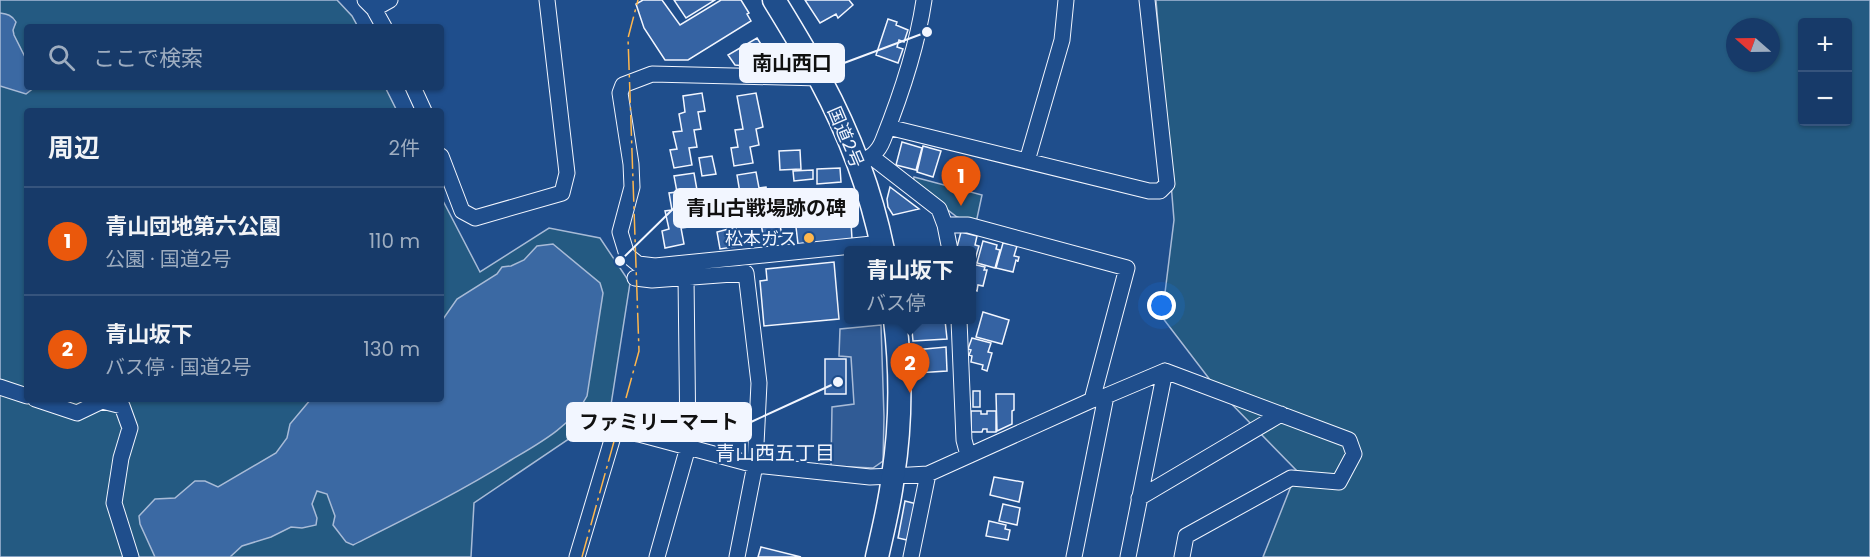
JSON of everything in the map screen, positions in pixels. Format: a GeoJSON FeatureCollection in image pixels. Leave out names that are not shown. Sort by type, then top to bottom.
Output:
{"type":"FeatureCollection","features":[{"type":"Feature","properties":{"kind":"highway","name":"国道2号"},"geometry":{"type":"LineString","coordinates":[[774,0],[865,160],[882,246]]}},
{"type":"Feature","properties":{"kind":"highway"},"geometry":{"type":"LineString","coordinates":[[877,557],[897,446],[898,377],[895,324]]}},
{"type":"Feature","properties":{"kind":"street"},"geometry":{"type":"LineString","coordinates":[[382,24],[370,5],[390,0]]}},
{"type":"Feature","properties":{"kind":"street"},"geometry":{"type":"LineString","coordinates":[[444,164],[462,212],[475,218],[562,193],[567,173],[547,0]]}},
{"type":"Feature","properties":{"kind":"street"},"geometry":{"type":"LineString","coordinates":[[924,0],[919,33],[888,127],[880,147],[865,160],[939,209],[949,246]]}},
{"type":"Feature","properties":{"kind":"street"},"geometry":{"type":"LineString","coordinates":[[1027,161],[1062,40],[1066,0]]}},
{"type":"Feature","properties":{"kind":"street"},"geometry":{"type":"LineString","coordinates":[[888,127],[1149,191],[1160,191],[1167,184],[1147,0]]}},
{"type":"Feature","properties":{"kind":"street"},"geometry":{"type":"LineString","coordinates":[[820,78],[652,74],[623,85],[620,93],[631,164],[632,187],[620,232],[627,255],[638,264],[655,266],[844,250]]}},
{"type":"Feature","properties":{"kind":"street"},"geometry":{"type":"LineString","coordinates":[[414,90],[423,108]]}},
{"type":"Feature","properties":{"kind":"street"},"geometry":{"type":"LineString","coordinates":[[945,225],[968,225],[1127,268],[1099,398],[1074,557]]}},
{"type":"Feature","properties":{"kind":"street"},"geometry":{"type":"LineString","coordinates":[[635,278],[652,280],[746,273],[759,383],[755,465],[737,557]]}},
{"type":"Feature","properties":{"kind":"street"},"geometry":{"type":"LineString","coordinates":[[657,557],[688,447],[686,277]]}},
{"type":"Feature","properties":{"kind":"street"},"geometry":{"type":"LineString","coordinates":[[960,324],[964,440],[968,454]]}},
{"type":"Feature","properties":{"kind":"street"},"geometry":{"type":"LineString","coordinates":[[1128,557],[1165,371]]}},
{"type":"Feature","properties":{"kind":"street"},"geometry":{"type":"LineString","coordinates":[[577,557],[608,429],[639,434],[755,465],[870,477],[928,474],[968,454],[1165,371],[1349,440],[1354,454],[1339,482],[1291,478],[1186,536],[1182,557]]}},
{"type":"Feature","properties":{"kind":"street"},"geometry":{"type":"LineString","coordinates":[[0,387],[24,395]]}},
{"type":"Feature","properties":{"kind":"street"},"geometry":{"type":"LineString","coordinates":[[44,402],[77,413],[100,402]]}},
{"type":"Feature","properties":{"kind":"street"},"geometry":{"type":"LineString","coordinates":[[106,402],[122,406],[130,428],[121,458],[114,503],[131,557]]}},
{"type":"Feature","properties":{"kind":"street"},"geometry":{"type":"LineString","coordinates":[[1139,498],[1281,414]]}},
{"type":"Feature","properties":{"kind":"street"},"geometry":{"type":"LineString","coordinates":[[911,557],[928,474]]}},
{"type":"Feature","properties":{"kind":"shaded area"},"geometry":{"type":"Polygon","coordinates":[[[0,0],[337,0],[356,24],[24,24],[24,90],[386,90],[396,108],[24,108],[24,402],[444,402],[444,203],[480,272],[549,228],[600,238],[630,283],[610,411],[474,503],[471,557],[0,557],[0,0]]]}},
{"type":"Feature","properties":{"kind":"shaded area"},"geometry":{"type":"Polygon","coordinates":[[[1156,0],[1870,0],[1870,557],[1263,557],[1297,471],[1217,389],[1162,317],[1174,220],[1156,0]]]}},
{"type":"Feature","properties":{"kind":"shaded area"},"geometry":{"type":"Polygon","coordinates":[[[0,13],[9,15],[16,22],[14,35],[24,55],[24,90],[31,90],[26,94],[0,86],[0,13]]]}},
{"type":"Feature","properties":{"kind":"shaded area"},"geometry":{"type":"Polygon","coordinates":[[[914,177],[982,195],[976,223],[957,217],[913,183],[914,177]]]}},
{"type":"Feature","properties":{"kind":"shaded area"},"geometry":{"type":"Polygon","coordinates":[[[553,244],[600,283],[603,293],[587,396],[581,407],[563,425],[532,447],[472,483],[353,545],[346,542],[333,525],[335,516],[327,494],[317,491],[312,504],[317,518],[316,525],[302,528],[291,527],[271,537],[242,546],[230,557],[155,557],[140,524],[139,516],[155,499],[175,498],[195,481],[205,481],[218,487],[276,453],[287,438],[290,424],[308,402],[444,402],[444,318],[457,299],[497,274],[502,267],[524,260],[537,246],[553,244]]]}},
{"type":"Feature","properties":{"kind":"shaded area"},"geometry":{"type":"Polygon","coordinates":[[[881,325],[883,461],[873,468],[831,466],[832,407],[854,404],[851,357],[839,356],[840,329],[881,325]]]}},
{"type":"Feature","properties":{"kind":"building"},"geometry":{"type":"Polygon","coordinates":[[[643,0],[662,0],[680,25],[721,0],[741,0],[751,21],[688,60],[665,60],[644,28],[636,4],[643,0]]]}},
{"type":"Feature","properties":{"kind":"building"},"geometry":{"type":"Polygon","coordinates":[[[674,0],[715,0],[686,18],[674,0]]]}},
{"type":"Feature","properties":{"kind":"building"},"geometry":{"type":"Polygon","coordinates":[[[805,0],[849,0],[853,5],[838,18],[836,14],[820,23],[805,0]]]}},
{"type":"Feature","properties":{"kind":"building"},"geometry":{"type":"Polygon","coordinates":[[[888,19],[908,30],[904,42],[899,40],[897,47],[903,49],[898,63],[876,55],[888,19]]]}},
{"type":"Feature","properties":{"kind":"building"},"geometry":{"type":"Polygon","coordinates":[[[757,38],[770,58],[756,67],[735,65],[728,55],[757,38]]]}},
{"type":"Feature","properties":{"kind":"building"},"geometry":{"type":"Polygon","coordinates":[[[702,93],[705,111],[698,112],[701,129],[694,130],[697,147],[689,148],[692,165],[674,168],[670,150],[677,149],[673,132],[682,131],[679,114],[685,112],[683,96],[702,93]]]}},
{"type":"Feature","properties":{"kind":"building"},"geometry":{"type":"Polygon","coordinates":[[[756,93],[763,127],[756,129],[759,145],[750,147],[753,163],[734,166],[731,148],[738,147],[735,130],[743,129],[737,96],[756,93]]]}},
{"type":"Feature","properties":{"kind":"building"},"geometry":{"type":"Polygon","coordinates":[[[902,142],[922,148],[916,170],[896,165],[902,142]]]}},
{"type":"Feature","properties":{"kind":"building"},"geometry":{"type":"Polygon","coordinates":[[[923,146],[941,151],[933,177],[917,172],[923,146]]]}},
{"type":"Feature","properties":{"kind":"building"},"geometry":{"type":"Polygon","coordinates":[[[800,150],[801,169],[780,170],[779,151],[800,150]]]}},
{"type":"Feature","properties":{"kind":"building"},"geometry":{"type":"Polygon","coordinates":[[[712,156],[716,174],[702,176],[699,158],[712,156]]]}},
{"type":"Feature","properties":{"kind":"building"},"geometry":{"type":"Polygon","coordinates":[[[840,168],[841,182],[817,184],[817,169],[840,168]]]}},
{"type":"Feature","properties":{"kind":"building"},"geometry":{"type":"Polygon","coordinates":[[[813,170],[813,179],[794,181],[793,171],[813,170]]]}},
{"type":"Feature","properties":{"kind":"building"},"geometry":{"type":"Polygon","coordinates":[[[756,172],[759,188],[766,187],[769,203],[776,202],[782,236],[764,240],[758,207],[750,209],[747,192],[740,193],[737,175],[756,172]]]}},
{"type":"Feature","properties":{"kind":"building"},"geometry":{"type":"Polygon","coordinates":[[[694,173],[697,190],[690,192],[693,209],[685,210],[688,227],[681,228],[684,244],[665,248],[662,231],[669,229],[665,211],[672,210],[669,193],[677,192],[674,176],[694,173]]]}},
{"type":"Feature","properties":{"kind":"building"},"geometry":{"type":"Polygon","coordinates":[[[890,187],[919,209],[893,215],[888,207],[887,199],[890,187]]]}},
{"type":"Feature","properties":{"kind":"building"},"geometry":{"type":"Polygon","coordinates":[[[851,222],[852,239],[798,244],[796,227],[851,222]]]}},
{"type":"Feature","properties":{"kind":"building"},"geometry":{"type":"Polygon","coordinates":[[[736,227],[739,246],[720,249],[717,232],[736,227]]]}},
{"type":"Feature","properties":{"kind":"building"},"geometry":{"type":"Polygon","coordinates":[[[961,232],[977,236],[975,245],[979,246],[976,256],[976,246],[957,246],[961,232]]]}},
{"type":"Feature","properties":{"kind":"building"},"geometry":{"type":"Polygon","coordinates":[[[983,241],[997,245],[996,249],[1000,250],[995,268],[977,263],[983,241]]]}},
{"type":"Feature","properties":{"kind":"building"},"geometry":{"type":"Polygon","coordinates":[[[1003,243],[1017,246],[1014,256],[1019,257],[1013,272],[996,268],[1003,243]]]}},
{"type":"Feature","properties":{"kind":"building"},"geometry":{"type":"Polygon","coordinates":[[[834,262],[839,319],[764,326],[760,281],[767,280],[766,269],[834,262]]]}},
{"type":"Feature","properties":{"kind":"building"},"geometry":{"type":"Polygon","coordinates":[[[976,265],[985,267],[984,270],[987,270],[983,286],[978,285],[977,291],[976,265]]]}},
{"type":"Feature","properties":{"kind":"building"},"geometry":{"type":"Polygon","coordinates":[[[983,312],[1009,320],[1002,344],[976,337],[983,312]]]}},
{"type":"Feature","properties":{"kind":"building"},"geometry":{"type":"Polygon","coordinates":[[[911,324],[945,324],[947,339],[913,341],[911,324]]]}},
{"type":"Feature","properties":{"kind":"building"},"geometry":{"type":"Polygon","coordinates":[[[972,338],[991,343],[988,352],[992,353],[987,371],[982,369],[983,365],[971,362],[972,356],[969,355],[971,350],[968,349],[972,338]]]}},
{"type":"Feature","properties":{"kind":"building"},"geometry":{"type":"Polygon","coordinates":[[[946,347],[947,371],[916,373],[914,350],[946,347]]]}},
{"type":"Feature","properties":{"kind":"building"},"geometry":{"type":"Polygon","coordinates":[[[825,359],[846,359],[846,394],[825,394],[825,359]]]}},
{"type":"Feature","properties":{"kind":"building"},"geometry":{"type":"Polygon","coordinates":[[[973,391],[980,391],[980,407],[973,407],[973,391]]]}},
{"type":"Feature","properties":{"kind":"building"},"geometry":{"type":"Polygon","coordinates":[[[996,394],[1014,394],[1012,424],[997,431],[996,394]]]}},
{"type":"Feature","properties":{"kind":"building"},"geometry":{"type":"Polygon","coordinates":[[[971,411],[981,411],[981,414],[987,414],[987,411],[996,411],[996,432],[987,432],[987,429],[983,429],[982,432],[971,432],[971,411]]]}},
{"type":"Feature","properties":{"kind":"building"},"geometry":{"type":"Polygon","coordinates":[[[994,477],[1023,482],[1019,502],[990,495],[994,477]]]}},
{"type":"Feature","properties":{"kind":"building"},"geometry":{"type":"Polygon","coordinates":[[[905,501],[917,504],[907,540],[898,538],[905,501]]]}},
{"type":"Feature","properties":{"kind":"building"},"geometry":{"type":"Polygon","coordinates":[[[1003,504],[1020,508],[1017,525],[999,521],[1003,504]]]}},
{"type":"Feature","properties":{"kind":"building"},"geometry":{"type":"Polygon","coordinates":[[[989,521],[1006,525],[1005,529],[1010,530],[1008,540],[986,536],[989,521]]]}},
{"type":"Feature","properties":{"kind":"building"},"geometry":{"type":"Polygon","coordinates":[[[761,547],[801,557],[758,557],[761,547]]]}},
{"type":"Feature","properties":{"kind":"power"},"geometry":{"type":"LineString","coordinates":[[582,557],[639,351],[628,38],[638,0]]}},
{"type":"Feature","properties":{"kind":"place","name":"南山西口"},"geometry":{"type":"Point","coordinates":[927,32]}},
{"type":"Feature","properties":{"kind":"place","name":"青山団地第六公園"},"geometry":{"type":"Point","coordinates":[961,206]}},
{"type":"Feature","properties":{"kind":"place","name":"松本ガス"},"geometry":{"type":"Point","coordinates":[809,238]}},
{"type":"Feature","properties":{"kind":"place","name":"青山古戦場跡の碑"},"geometry":{"type":"Point","coordinates":[620,261]}},
{"type":"Feature","properties":{"kind":"place","name":"ファミリーマート"},"geometry":{"type":"Point","coordinates":[838,382]}},
{"type":"Feature","properties":{"kind":"place","name":"青山坂下"},"geometry":{"type":"Point","coordinates":[910,393]}},
{"type":"Feature","properties":{"kind":"district","name":"青山西五丁目"},"geometry":{"type":"Point","coordinates":[775,453]}}]}
